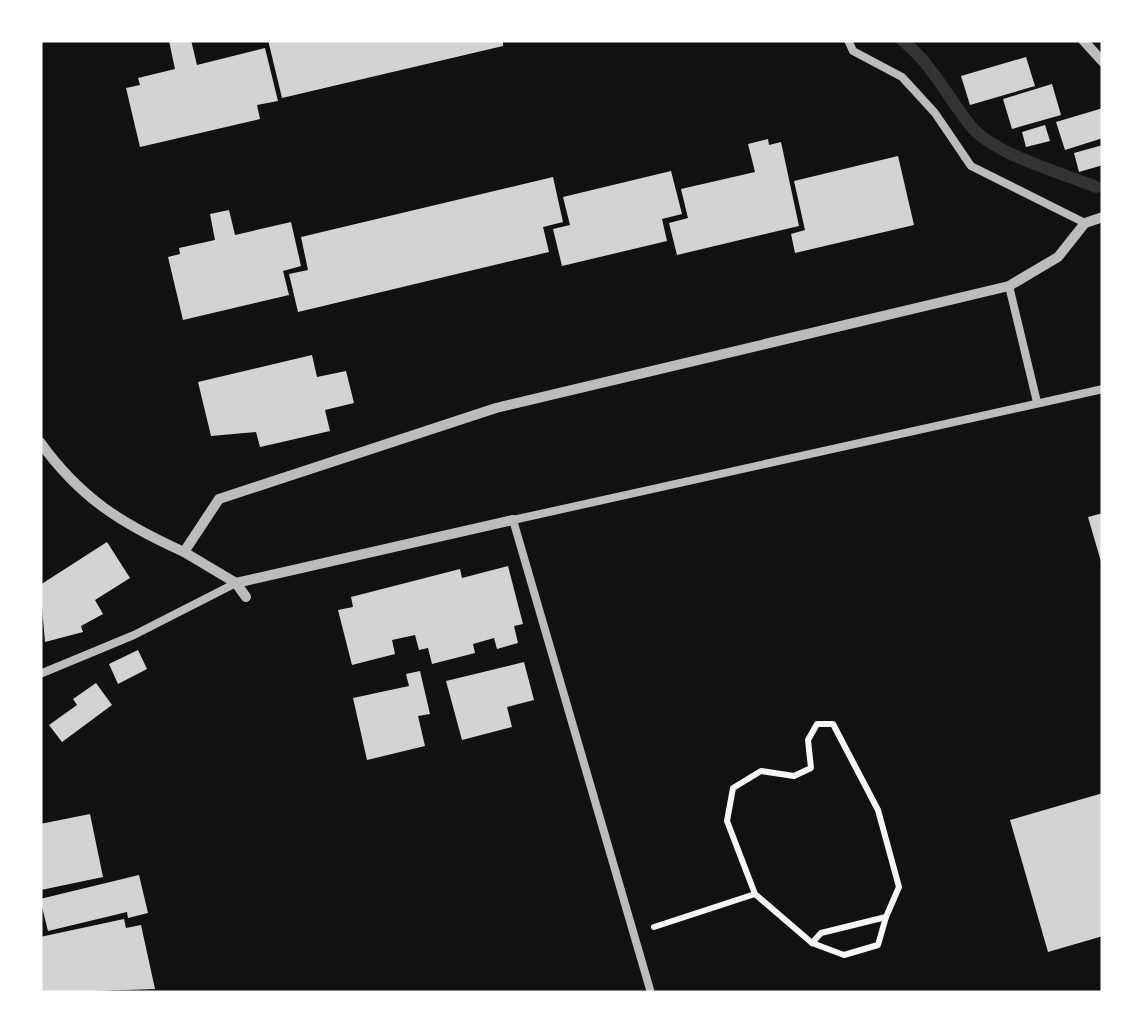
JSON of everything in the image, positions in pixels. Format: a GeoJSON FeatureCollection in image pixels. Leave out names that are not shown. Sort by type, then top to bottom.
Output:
{"type":"FeatureCollection","features":[{"type":"Feature","properties":{"kind":"street"},"geometry":{"type":"LineString","coordinates":[[1083,40],[1103,62]]}},
{"type":"Feature","properties":{"kind":"street"},"geometry":{"type":"LineString","coordinates":[[184,552],[220,499],[496,408],[1009,286],[1058,257],[1084,223],[1103,217]]}},
{"type":"Feature","properties":{"kind":"street"},"geometry":{"type":"LineString","coordinates":[[40,442],[68,481],[139,532],[184,552],[236,583],[246,597]]}},
{"type":"Feature","properties":{"kind":"street"},"geometry":{"type":"LineString","coordinates":[[236,583],[513,520]]}},
{"type":"Feature","properties":{"kind":"lane"},"geometry":{"type":"LineString","coordinates":[[848,40],[853,51],[902,77],[935,112],[971,166],[1084,223]]}},
{"type":"Feature","properties":{"kind":"lane"},"geometry":{"type":"LineString","coordinates":[[1009,286],[1037,402]]}},
{"type":"Feature","properties":{"kind":"lane"},"geometry":{"type":"LineString","coordinates":[[651,993],[513,520],[1103,389]]}},
{"type":"Feature","properties":{"kind":"lane"},"geometry":{"type":"LineString","coordinates":[[40,674],[134,635],[236,583]]}},
{"type":"Feature","properties":{"kind":"path"},"geometry":{"type":"LineString","coordinates":[[817,724],[832,724],[878,810],[899,888],[878,945],[844,954],[812,943],[755,894],[728,821],[733,788],[761,771],[794,776],[810,768],[808,740],[817,724]]}},
{"type":"Feature","properties":{"kind":"path"},"geometry":{"type":"LineString","coordinates":[[634,934],[755,894]]}},
{"type":"Feature","properties":{"kind":"path"},"geometry":{"type":"LineString","coordinates":[[812,943],[821,933],[886,917]]}},
{"type":"Feature","properties":{"kind":"building"},"geometry":{"type":"Polygon","coordinates":[[[191,40],[197,65],[265,48],[278,101],[257,105],[260,119],[140,147],[126,88],[140,85],[138,78],[175,69],[169,41],[191,40]]]}},
{"type":"Feature","properties":{"kind":"building"},"geometry":{"type":"Polygon","coordinates":[[[268,40],[503,40],[503,46],[282,98],[268,40]]]}},
{"type":"Feature","properties":{"kind":"building"},"geometry":{"type":"Polygon","coordinates":[[[1026,57],[1035,86],[970,105],[961,76],[1026,57]]]}},
{"type":"Feature","properties":{"kind":"building"},"geometry":{"type":"Polygon","coordinates":[[[1052,84],[1061,115],[1012,129],[1003,99],[1052,84]]]}},
{"type":"Feature","properties":{"kind":"building"},"geometry":{"type":"Polygon","coordinates":[[[1103,108],[1103,138],[1065,150],[1056,122],[1103,108]]]}},
{"type":"Feature","properties":{"kind":"building"},"geometry":{"type":"Polygon","coordinates":[[[1045,125],[1050,141],[1026,147],[1022,132],[1045,125]]]}},
{"type":"Feature","properties":{"kind":"building"},"geometry":{"type":"Polygon","coordinates":[[[768,139],[769,145],[781,142],[799,226],[677,255],[669,223],[688,218],[681,189],[755,172],[748,144],[768,139]]]}},
{"type":"Feature","properties":{"kind":"building"},"geometry":{"type":"Polygon","coordinates":[[[1103,145],[1103,165],[1079,172],[1074,153],[1103,145]]]}},
{"type":"Feature","properties":{"kind":"building"},"geometry":{"type":"Polygon","coordinates":[[[898,156],[914,225],[795,253],[791,234],[805,230],[794,181],[898,156]]]}},
{"type":"Feature","properties":{"kind":"building"},"geometry":{"type":"Polygon","coordinates":[[[671,171],[682,214],[662,219],[667,241],[562,266],[553,229],[570,225],[563,197],[671,171]]]}},
{"type":"Feature","properties":{"kind":"building"},"geometry":{"type":"Polygon","coordinates":[[[553,177],[563,222],[543,227],[549,252],[298,312],[289,274],[308,270],[301,237],[553,177]]]}},
{"type":"Feature","properties":{"kind":"building"},"geometry":{"type":"Polygon","coordinates":[[[229,210],[235,235],[291,222],[301,266],[283,271],[289,295],[183,320],[168,257],[180,254],[179,248],[215,240],[210,214],[229,210]]]}},
{"type":"Feature","properties":{"kind":"building"},"geometry":{"type":"Polygon","coordinates":[[[312,355],[317,377],[346,371],[354,403],[325,410],[330,431],[260,447],[256,432],[211,436],[198,382],[312,355]]]}},
{"type":"Feature","properties":{"kind":"building"},"geometry":{"type":"Polygon","coordinates":[[[1103,513],[1103,565],[1102,565],[1088,517],[1103,513]]]}},
{"type":"Feature","properties":{"kind":"building"},"geometry":{"type":"Polygon","coordinates":[[[107,542],[130,578],[95,600],[103,614],[81,626],[83,632],[45,642],[40,585],[107,542]]]}},
{"type":"Feature","properties":{"kind":"building"},"geometry":{"type":"Polygon","coordinates":[[[508,566],[523,624],[514,626],[518,643],[497,649],[494,638],[473,644],[475,653],[432,664],[428,648],[419,650],[415,635],[392,640],[395,654],[352,665],[338,610],[353,607],[351,597],[460,569],[462,578],[508,566]]]}},
{"type":"Feature","properties":{"kind":"building"},"geometry":{"type":"Polygon","coordinates":[[[138,650],[147,669],[118,684],[109,664],[138,650]]]}},
{"type":"Feature","properties":{"kind":"building"},"geometry":{"type":"Polygon","coordinates":[[[524,662],[534,700],[507,707],[512,727],[462,740],[446,681],[524,662]]]}},
{"type":"Feature","properties":{"kind":"building"},"geometry":{"type":"Polygon","coordinates":[[[420,671],[430,714],[418,716],[425,746],[367,760],[353,698],[409,686],[406,674],[420,671]]]}},
{"type":"Feature","properties":{"kind":"building"},"geometry":{"type":"Polygon","coordinates":[[[96,683],[112,705],[62,742],[49,725],[77,705],[73,699],[96,683]]]}},
{"type":"Feature","properties":{"kind":"building"},"geometry":{"type":"Polygon","coordinates":[[[1103,793],[1103,936],[1048,952],[1010,820],[1103,793]]]}},
{"type":"Feature","properties":{"kind":"building"},"geometry":{"type":"Polygon","coordinates":[[[90,814],[103,877],[41,890],[40,824],[90,814]]]}},
{"type":"Feature","properties":{"kind":"building"},"geometry":{"type":"Polygon","coordinates":[[[139,875],[148,913],[128,918],[127,912],[48,931],[40,899],[139,875]]]}},
{"type":"Feature","properties":{"kind":"building"},"geometry":{"type":"Polygon","coordinates":[[[124,919],[126,928],[141,925],[155,989],[40,993],[40,937],[124,919]]]}},
{"type":"Feature","properties":{"kind":"waterway"},"geometry":{"type":"LineString","coordinates":[[902,40],[922,59],[980,135],[1011,154],[1096,187]]}}]}
